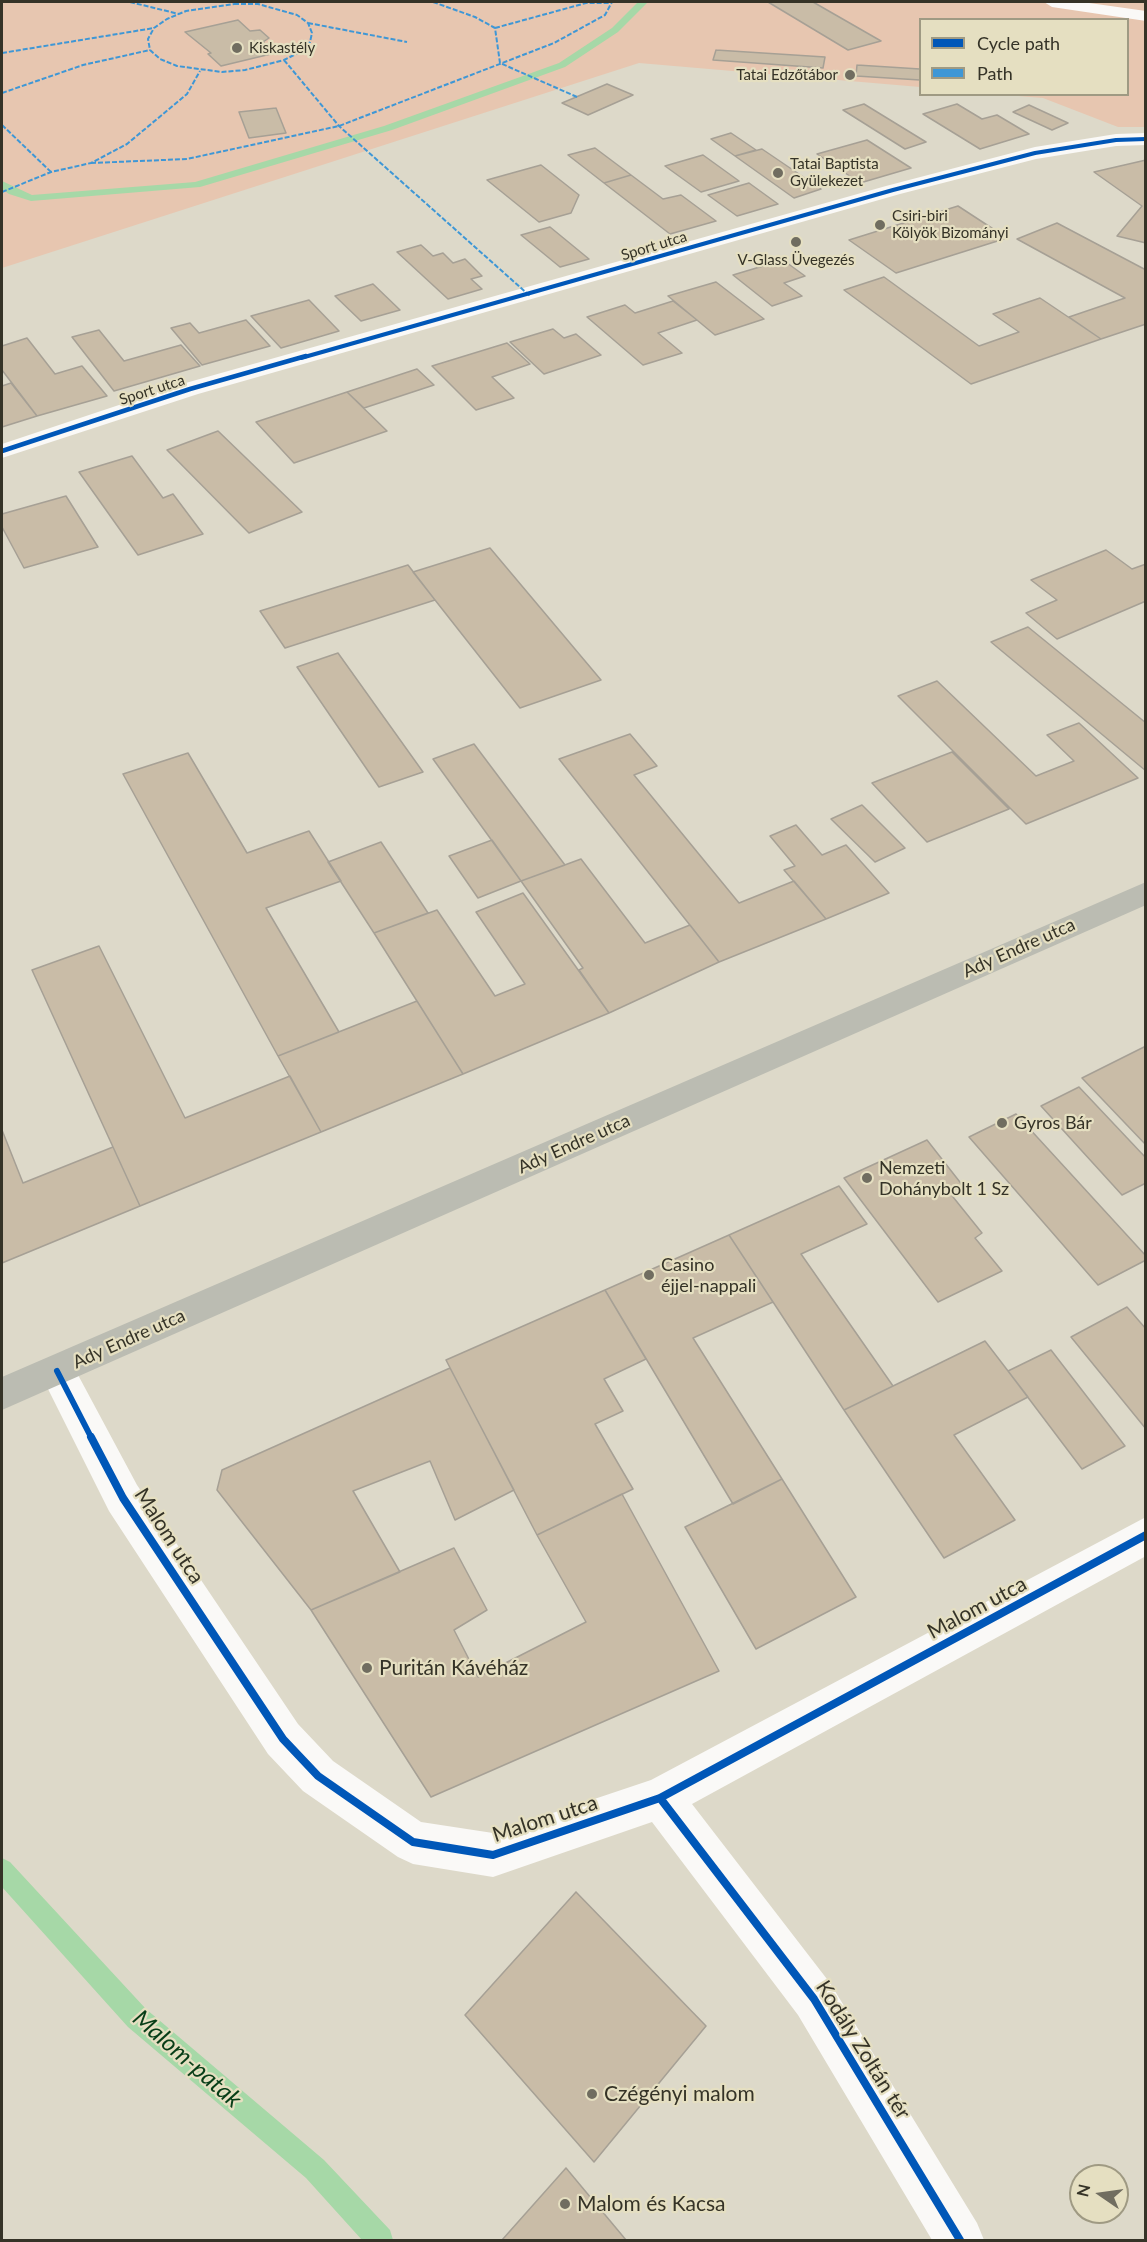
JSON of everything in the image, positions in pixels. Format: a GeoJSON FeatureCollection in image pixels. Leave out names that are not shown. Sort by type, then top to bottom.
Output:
{"type":"FeatureCollection","features":[{"type":"Feature","properties":{"kind":"main road","name":"Ady Endre utca"},"geometry":{"type":"LineString","coordinates":[[2,1394],[1146,892]]}},
{"type":"Feature","properties":{"kind":"street"},"geometry":{"type":"LineString","coordinates":[[1052,2],[1146,16]]}},
{"type":"Feature","properties":{"kind":"street","name":"Sport utca"},"geometry":{"type":"LineString","coordinates":[[2,451],[190,389],[904,188],[1035,153],[1116,140],[1146,140]]}},
{"type":"Feature","properties":{"kind":"street","name":"Malom utca"},"geometry":{"type":"LineString","coordinates":[[57,1371],[123,1498],[284,1739],[318,1776],[413,1842],[493,1855],[660,1798],[1146,1535]]}},
{"type":"Feature","properties":{"kind":"street","name":"Kodály Zoltán tér"},"geometry":{"type":"LineString","coordinates":[[660,1798],[814,1999],[960,2241]]}},
{"type":"Feature","properties":{"kind":"shaded area"},"geometry":{"type":"Polygon","coordinates":[[[2,2],[1145,2],[1145,127],[1118,127],[1043,98],[1018,96],[1129,96],[1129,18],[919,18],[919,87],[639,63],[2,268],[2,2]]]}},
{"type":"Feature","properties":{"kind":"building"},"geometry":{"type":"Polygon","coordinates":[[[768,2],[813,2],[881,41],[848,50],[768,2]]]}},
{"type":"Feature","properties":{"kind":"building","name":"Kiskastély"},"geometry":{"type":"Polygon","coordinates":[[[238,20],[250,31],[260,30],[269,38],[263,42],[275,53],[221,66],[208,54],[211,53],[185,32],[238,20]]]}},
{"type":"Feature","properties":{"kind":"building"},"geometry":{"type":"Polygon","coordinates":[[[716,50],[825,57],[823,68],[713,60],[716,50]]]}},
{"type":"Feature","properties":{"kind":"building"},"geometry":{"type":"Polygon","coordinates":[[[857,65],[919,69],[919,80],[856,76],[857,65]]]}},
{"type":"Feature","properties":{"kind":"building"},"geometry":{"type":"Polygon","coordinates":[[[607,84],[633,95],[588,115],[562,103],[607,84]]]}},
{"type":"Feature","properties":{"kind":"building"},"geometry":{"type":"Polygon","coordinates":[[[864,104],[926,142],[905,149],[843,110],[864,104]]]}},
{"type":"Feature","properties":{"kind":"building"},"geometry":{"type":"Polygon","coordinates":[[[957,104],[982,119],[997,115],[1029,134],[980,149],[923,114],[957,104]]]}},
{"type":"Feature","properties":{"kind":"building"},"geometry":{"type":"Polygon","coordinates":[[[1029,105],[1068,123],[1052,130],[1013,112],[1029,105]]]}},
{"type":"Feature","properties":{"kind":"building"},"geometry":{"type":"Polygon","coordinates":[[[276,108],[286,133],[249,138],[239,112],[276,108]]]}},
{"type":"Feature","properties":{"kind":"building"},"geometry":{"type":"Polygon","coordinates":[[[731,133],[756,150],[735,156],[711,139],[731,133]]]}},
{"type":"Feature","properties":{"kind":"building"},"geometry":{"type":"Polygon","coordinates":[[[867,140],[911,168],[860,183],[817,154],[867,140]]]}},
{"type":"Feature","properties":{"kind":"building"},"geometry":{"type":"Polygon","coordinates":[[[595,148],[631,175],[604,183],[568,155],[595,148]]]}},
{"type":"Feature","properties":{"kind":"building","name":"Tatai Baptista Gyülekezet"},"geometry":{"type":"Polygon","coordinates":[[[762,149],[821,189],[794,198],[735,156],[762,149]]]}},
{"type":"Feature","properties":{"kind":"building"},"geometry":{"type":"Polygon","coordinates":[[[703,155],[739,181],[701,192],[665,166],[703,155]]]}},
{"type":"Feature","properties":{"kind":"building"},"geometry":{"type":"Polygon","coordinates":[[[1146,160],[1146,243],[1117,236],[1142,206],[1094,172],[1146,160]]]}},
{"type":"Feature","properties":{"kind":"building"},"geometry":{"type":"Polygon","coordinates":[[[541,165],[579,195],[571,213],[539,222],[487,180],[541,165]]]}},
{"type":"Feature","properties":{"kind":"building"},"geometry":{"type":"Polygon","coordinates":[[[631,175],[663,199],[681,195],[716,221],[670,234],[604,183],[631,175]]]}},
{"type":"Feature","properties":{"kind":"building"},"geometry":{"type":"Polygon","coordinates":[[[749,183],[778,204],[737,216],[708,195],[749,183]]]}},
{"type":"Feature","properties":{"kind":"building"},"geometry":{"type":"Polygon","coordinates":[[[958,206],[1007,238],[896,273],[849,240],[958,206]]]}},
{"type":"Feature","properties":{"kind":"building"},"geometry":{"type":"Polygon","coordinates":[[[1057,223],[1146,270],[1146,324],[1101,339],[1069,317],[1125,298],[1017,239],[1057,223]]]}},
{"type":"Feature","properties":{"kind":"building"},"geometry":{"type":"Polygon","coordinates":[[[550,227],[589,259],[560,267],[521,235],[550,227]]]}},
{"type":"Feature","properties":{"kind":"building"},"geometry":{"type":"Polygon","coordinates":[[[421,245],[433,256],[443,253],[453,263],[465,259],[482,276],[471,279],[482,289],[448,299],[397,252],[421,245]]]}},
{"type":"Feature","properties":{"kind":"building"},"geometry":{"type":"Polygon","coordinates":[[[783,260],[805,276],[784,283],[802,296],[772,306],[733,275],[783,260]]]}},
{"type":"Feature","properties":{"kind":"building"},"geometry":{"type":"Polygon","coordinates":[[[884,277],[979,346],[1019,332],[993,314],[1040,298],[1101,339],[971,384],[844,290],[884,277]]]}},
{"type":"Feature","properties":{"kind":"building"},"geometry":{"type":"Polygon","coordinates":[[[716,282],[764,319],[715,335],[668,296],[716,282]]]}},
{"type":"Feature","properties":{"kind":"building"},"geometry":{"type":"Polygon","coordinates":[[[373,284],[400,310],[361,321],[335,296],[373,284]]]}},
{"type":"Feature","properties":{"kind":"building"},"geometry":{"type":"Polygon","coordinates":[[[309,300],[339,331],[281,348],[251,316],[309,300]]]}},
{"type":"Feature","properties":{"kind":"building"},"geometry":{"type":"Polygon","coordinates":[[[673,301],[697,320],[658,333],[682,353],[643,365],[587,317],[625,305],[635,313],[673,301]]]}},
{"type":"Feature","properties":{"kind":"building"},"geometry":{"type":"Polygon","coordinates":[[[246,320],[270,346],[202,365],[171,328],[190,323],[199,333],[246,320]]]}},
{"type":"Feature","properties":{"kind":"building"},"geometry":{"type":"Polygon","coordinates":[[[553,329],[564,338],[576,334],[601,355],[544,374],[510,342],[553,329]]]}},
{"type":"Feature","properties":{"kind":"building"},"geometry":{"type":"Polygon","coordinates":[[[99,330],[124,361],[181,345],[200,366],[114,391],[72,337],[99,330]]]}},
{"type":"Feature","properties":{"kind":"building"},"geometry":{"type":"Polygon","coordinates":[[[27,338],[55,374],[82,366],[107,396],[37,416],[2,370],[2,346],[27,338]]]}},
{"type":"Feature","properties":{"kind":"building"},"geometry":{"type":"Polygon","coordinates":[[[507,343],[530,364],[492,377],[514,398],[476,410],[432,366],[507,343]]]}},
{"type":"Feature","properties":{"kind":"building"},"geometry":{"type":"Polygon","coordinates":[[[417,369],[434,385],[364,408],[347,392],[417,369]]]}},
{"type":"Feature","properties":{"kind":"building"},"geometry":{"type":"Polygon","coordinates":[[[11,383],[37,416],[2,427],[2,386],[11,383]]]}},
{"type":"Feature","properties":{"kind":"building"},"geometry":{"type":"Polygon","coordinates":[[[347,392],[387,431],[294,463],[256,422],[347,392]]]}},
{"type":"Feature","properties":{"kind":"building"},"geometry":{"type":"Polygon","coordinates":[[[218,431],[302,512],[249,533],[167,450],[218,431]]]}},
{"type":"Feature","properties":{"kind":"building"},"geometry":{"type":"Polygon","coordinates":[[[132,456],[163,498],[173,494],[203,534],[138,555],[79,472],[132,456]]]}},
{"type":"Feature","properties":{"kind":"building"},"geometry":{"type":"Polygon","coordinates":[[[66,496],[98,547],[24,568],[2,527],[2,514],[66,496]]]}},
{"type":"Feature","properties":{"kind":"building"},"geometry":{"type":"Polygon","coordinates":[[[490,548],[601,680],[520,708],[413,572],[490,548]]]}},
{"type":"Feature","properties":{"kind":"building"},"geometry":{"type":"Polygon","coordinates":[[[1106,550],[1132,569],[1146,564],[1146,601],[1057,639],[1026,613],[1057,600],[1031,580],[1106,550]]]}},
{"type":"Feature","properties":{"kind":"building"},"geometry":{"type":"Polygon","coordinates":[[[408,565],[435,600],[285,648],[260,611],[408,565]]]}},
{"type":"Feature","properties":{"kind":"building"},"geometry":{"type":"Polygon","coordinates":[[[1028,627],[1146,723],[1146,771],[991,642],[1028,627]]]}},
{"type":"Feature","properties":{"kind":"building"},"geometry":{"type":"Polygon","coordinates":[[[338,653],[423,772],[379,787],[297,667],[338,653]]]}},
{"type":"Feature","properties":{"kind":"building"},"geometry":{"type":"Polygon","coordinates":[[[937,681],[1036,776],[1074,761],[1047,735],[1079,723],[1138,778],[1026,824],[898,696],[937,681]]]}},
{"type":"Feature","properties":{"kind":"building"},"geometry":{"type":"Polygon","coordinates":[[[630,734],[657,766],[634,775],[739,903],[794,881],[826,919],[719,962],[559,759],[630,734]]]}},
{"type":"Feature","properties":{"kind":"building"},"geometry":{"type":"Polygon","coordinates":[[[474,744],[565,865],[521,881],[433,759],[474,744]]]}},
{"type":"Feature","properties":{"kind":"building"},"geometry":{"type":"Polygon","coordinates":[[[952,752],[1009,809],[927,842],[872,783],[952,752]]]}},
{"type":"Feature","properties":{"kind":"building"},"geometry":{"type":"Polygon","coordinates":[[[188,753],[247,853],[309,831],[341,881],[266,908],[339,1032],[278,1056],[123,774],[188,753]]]}},
{"type":"Feature","properties":{"kind":"building"},"geometry":{"type":"Polygon","coordinates":[[[862,805],[905,848],[875,862],[831,819],[862,805]]]}},
{"type":"Feature","properties":{"kind":"building"},"geometry":{"type":"Polygon","coordinates":[[[796,825],[822,855],[846,845],[889,893],[826,919],[784,870],[795,866],[770,836],[796,825]]]}},
{"type":"Feature","properties":{"kind":"building"},"geometry":{"type":"Polygon","coordinates":[[[492,840],[521,881],[478,898],[449,856],[492,840]]]}},
{"type":"Feature","properties":{"kind":"building"},"geometry":{"type":"Polygon","coordinates":[[[381,842],[428,913],[374,933],[328,862],[381,842]]]}},
{"type":"Feature","properties":{"kind":"building"},"geometry":{"type":"Polygon","coordinates":[[[581,859],[645,943],[690,925],[719,962],[609,1013],[579,970],[583,968],[521,881],[581,859]]]}},
{"type":"Feature","properties":{"kind":"building"},"geometry":{"type":"Polygon","coordinates":[[[523,893],[609,1013],[463,1074],[374,933],[437,910],[495,996],[525,984],[476,912],[523,893]]]}},
{"type":"Feature","properties":{"kind":"building"},"geometry":{"type":"Polygon","coordinates":[[[99,946],[185,1118],[290,1076],[321,1132],[140,1206],[32,970],[99,946]]]}},
{"type":"Feature","properties":{"kind":"building"},"geometry":{"type":"Polygon","coordinates":[[[417,1001],[463,1074],[321,1132],[278,1056],[417,1001]]]}},
{"type":"Feature","properties":{"kind":"building"},"geometry":{"type":"Polygon","coordinates":[[[1146,1046],[1146,1145],[1082,1078],[1146,1046]]]}},
{"type":"Feature","properties":{"kind":"building"},"geometry":{"type":"Polygon","coordinates":[[[1079,1087],[1146,1158],[1146,1183],[1122,1195],[1041,1106],[1079,1087]]]}},
{"type":"Feature","properties":{"kind":"building"},"geometry":{"type":"Polygon","coordinates":[[[1016,1114],[1146,1256],[1146,1260],[1098,1285],[969,1137],[1016,1114]]]}},
{"type":"Feature","properties":{"kind":"building"},"geometry":{"type":"Polygon","coordinates":[[[2,1130],[23,1183],[113,1147],[140,1206],[2,1263],[2,1130]]]}},
{"type":"Feature","properties":{"kind":"building"},"geometry":{"type":"Polygon","coordinates":[[[927,1140],[963,1186],[949,1192],[982,1233],[975,1238],[1002,1271],[938,1302],[844,1178],[927,1140]]]}},
{"type":"Feature","properties":{"kind":"building"},"geometry":{"type":"Polygon","coordinates":[[[839,1186],[867,1224],[801,1254],[893,1386],[844,1410],[729,1235],[839,1186]]]}},
{"type":"Feature","properties":{"kind":"building"},"geometry":{"type":"Polygon","coordinates":[[[729,1235],[773,1302],[693,1338],[782,1479],[733,1504],[605,1290],[729,1235]]]}},
{"type":"Feature","properties":{"kind":"building"},"geometry":{"type":"Polygon","coordinates":[[[605,1290],[646,1359],[604,1379],[623,1411],[595,1424],[633,1489],[537,1535],[446,1360],[605,1290]]]}},
{"type":"Feature","properties":{"kind":"building"},"geometry":{"type":"Polygon","coordinates":[[[1127,1307],[1146,1329],[1146,1429],[1071,1337],[1127,1307]]]}},
{"type":"Feature","properties":{"kind":"building"},"geometry":{"type":"Polygon","coordinates":[[[985,1341],[1028,1397],[954,1435],[1015,1520],[944,1558],[844,1410],[985,1341]]]}},
{"type":"Feature","properties":{"kind":"building"},"geometry":{"type":"Polygon","coordinates":[[[1051,1350],[1125,1446],[1082,1469],[1008,1371],[1051,1350]]]}},
{"type":"Feature","properties":{"kind":"building"},"geometry":{"type":"Polygon","coordinates":[[[450,1368],[514,1490],[455,1520],[430,1461],[353,1491],[400,1572],[311,1610],[217,1490],[222,1470],[450,1368]]]}},
{"type":"Feature","properties":{"kind":"building"},"geometry":{"type":"Polygon","coordinates":[[[782,1479],[856,1597],[756,1649],[685,1527],[782,1479]]]}},
{"type":"Feature","properties":{"kind":"building"},"geometry":{"type":"Polygon","coordinates":[[[622,1494],[719,1671],[431,1797],[311,1610],[454,1548],[487,1610],[454,1630],[478,1677],[586,1622],[537,1535],[622,1494]]]}},
{"type":"Feature","properties":{"kind":"building","name":"Czégényi malom"},"geometry":{"type":"Polygon","coordinates":[[[576,1892],[706,2026],[594,2162],[465,2015],[576,1892]]]}},
{"type":"Feature","properties":{"kind":"building","name":"Malom és Kacsa"},"geometry":{"type":"Polygon","coordinates":[[[566,2168],[626,2240],[502,2240],[566,2168]]]}},
{"type":"Feature","properties":{"kind":"waterway"},"geometry":{"type":"LineString","coordinates":[[2,184],[13,192],[31,198],[196,185],[388,128],[562,65],[615,30],[643,2]]}},
{"type":"Feature","properties":{"kind":"waterway","name":"Malom-patak"},"geometry":{"type":"LineString","coordinates":[[2,1870],[137,2018],[315,2169],[380,2240]]}},
{"type":"Feature","properties":{"kind":"marked path"},"geometry":{"type":"LineString","coordinates":[[130,2],[179,14]]}},
{"type":"Feature","properties":{"kind":"marked path"},"geometry":{"type":"LineString","coordinates":[[433,2],[475,17],[495,28],[500,63],[577,97]]}},
{"type":"Feature","properties":{"kind":"marked path"},"geometry":{"type":"LineString","coordinates":[[91,163],[187,159],[339,126],[554,43],[605,15],[612,2]]}},
{"type":"Feature","properties":{"kind":"marked path"},"geometry":{"type":"LineString","coordinates":[[495,28],[586,3],[611,3]]}},
{"type":"Feature","properties":{"kind":"marked path"},"geometry":{"type":"LineString","coordinates":[[234,4],[258,4],[297,15],[308,23],[312,33],[310,42],[300,52],[284,60],[245,70],[222,72],[177,66],[160,59],[150,50],[148,39],[154,28],[167,19],[186,11],[234,4]]}},
{"type":"Feature","properties":{"kind":"marked path"},"geometry":{"type":"LineString","coordinates":[[308,23],[407,42]]}},
{"type":"Feature","properties":{"kind":"marked path"},"geometry":{"type":"LineString","coordinates":[[2,53],[154,28]]}},
{"type":"Feature","properties":{"kind":"marked path"},"geometry":{"type":"LineString","coordinates":[[2,93],[83,65],[150,50]]}},
{"type":"Feature","properties":{"kind":"marked path"},"geometry":{"type":"LineString","coordinates":[[284,60],[339,126],[530,296]]}},
{"type":"Feature","properties":{"kind":"marked path"},"geometry":{"type":"LineString","coordinates":[[2,192],[51,172],[91,163],[127,144],[187,94],[200,71]]}},
{"type":"Feature","properties":{"kind":"marked path"},"geometry":{"type":"LineString","coordinates":[[2,125],[51,172]]}},
{"type":"Feature","properties":{"kind":"cycle path"},"geometry":{"type":"LineString","coordinates":[[2,451],[190,389],[893,190],[1035,153],[1116,140],[1146,139]]}},
{"type":"Feature","properties":{"kind":"cycle path"},"geometry":{"type":"LineString","coordinates":[[57,1371],[123,1498],[283,1739],[318,1776],[413,1842],[493,1855],[660,1798],[1146,1535]]}},
{"type":"Feature","properties":{"kind":"cycle path"},"geometry":{"type":"LineString","coordinates":[[660,1798],[814,1999],[960,2240]]}},
{"type":"Feature","properties":{"kind":"place","name":"Kiskastély"},"geometry":{"type":"Point","coordinates":[237,48]}},
{"type":"Feature","properties":{"kind":"place","name":"Tatai Edzőtábor"},"geometry":{"type":"Point","coordinates":[850,75]}},
{"type":"Feature","properties":{"kind":"place","name":"Tatai Baptista Gyülekezet"},"geometry":{"type":"Point","coordinates":[778,173]}},
{"type":"Feature","properties":{"kind":"place","name":"Csiri-biri Kölyök Bizományi"},"geometry":{"type":"Point","coordinates":[880,225]}},
{"type":"Feature","properties":{"kind":"place","name":"V-Glass Üvegezés"},"geometry":{"type":"Point","coordinates":[796,242]}},
{"type":"Feature","properties":{"kind":"place","name":"Gyros Bár"},"geometry":{"type":"Point","coordinates":[1002,1123]}},
{"type":"Feature","properties":{"kind":"place","name":"Nemzeti Dohánybolt 1 Sz"},"geometry":{"type":"Point","coordinates":[867,1178]}},
{"type":"Feature","properties":{"kind":"place","name":"Casino éjjel-nappali"},"geometry":{"type":"Point","coordinates":[649,1275]}},
{"type":"Feature","properties":{"kind":"place","name":"Puritán Kávéház"},"geometry":{"type":"Point","coordinates":[367,1668]}},
{"type":"Feature","properties":{"kind":"place","name":"Czégényi malom"},"geometry":{"type":"Point","coordinates":[592,2094]}},
{"type":"Feature","properties":{"kind":"place","name":"Malom és Kacsa"},"geometry":{"type":"Point","coordinates":[565,2204]}}]}
